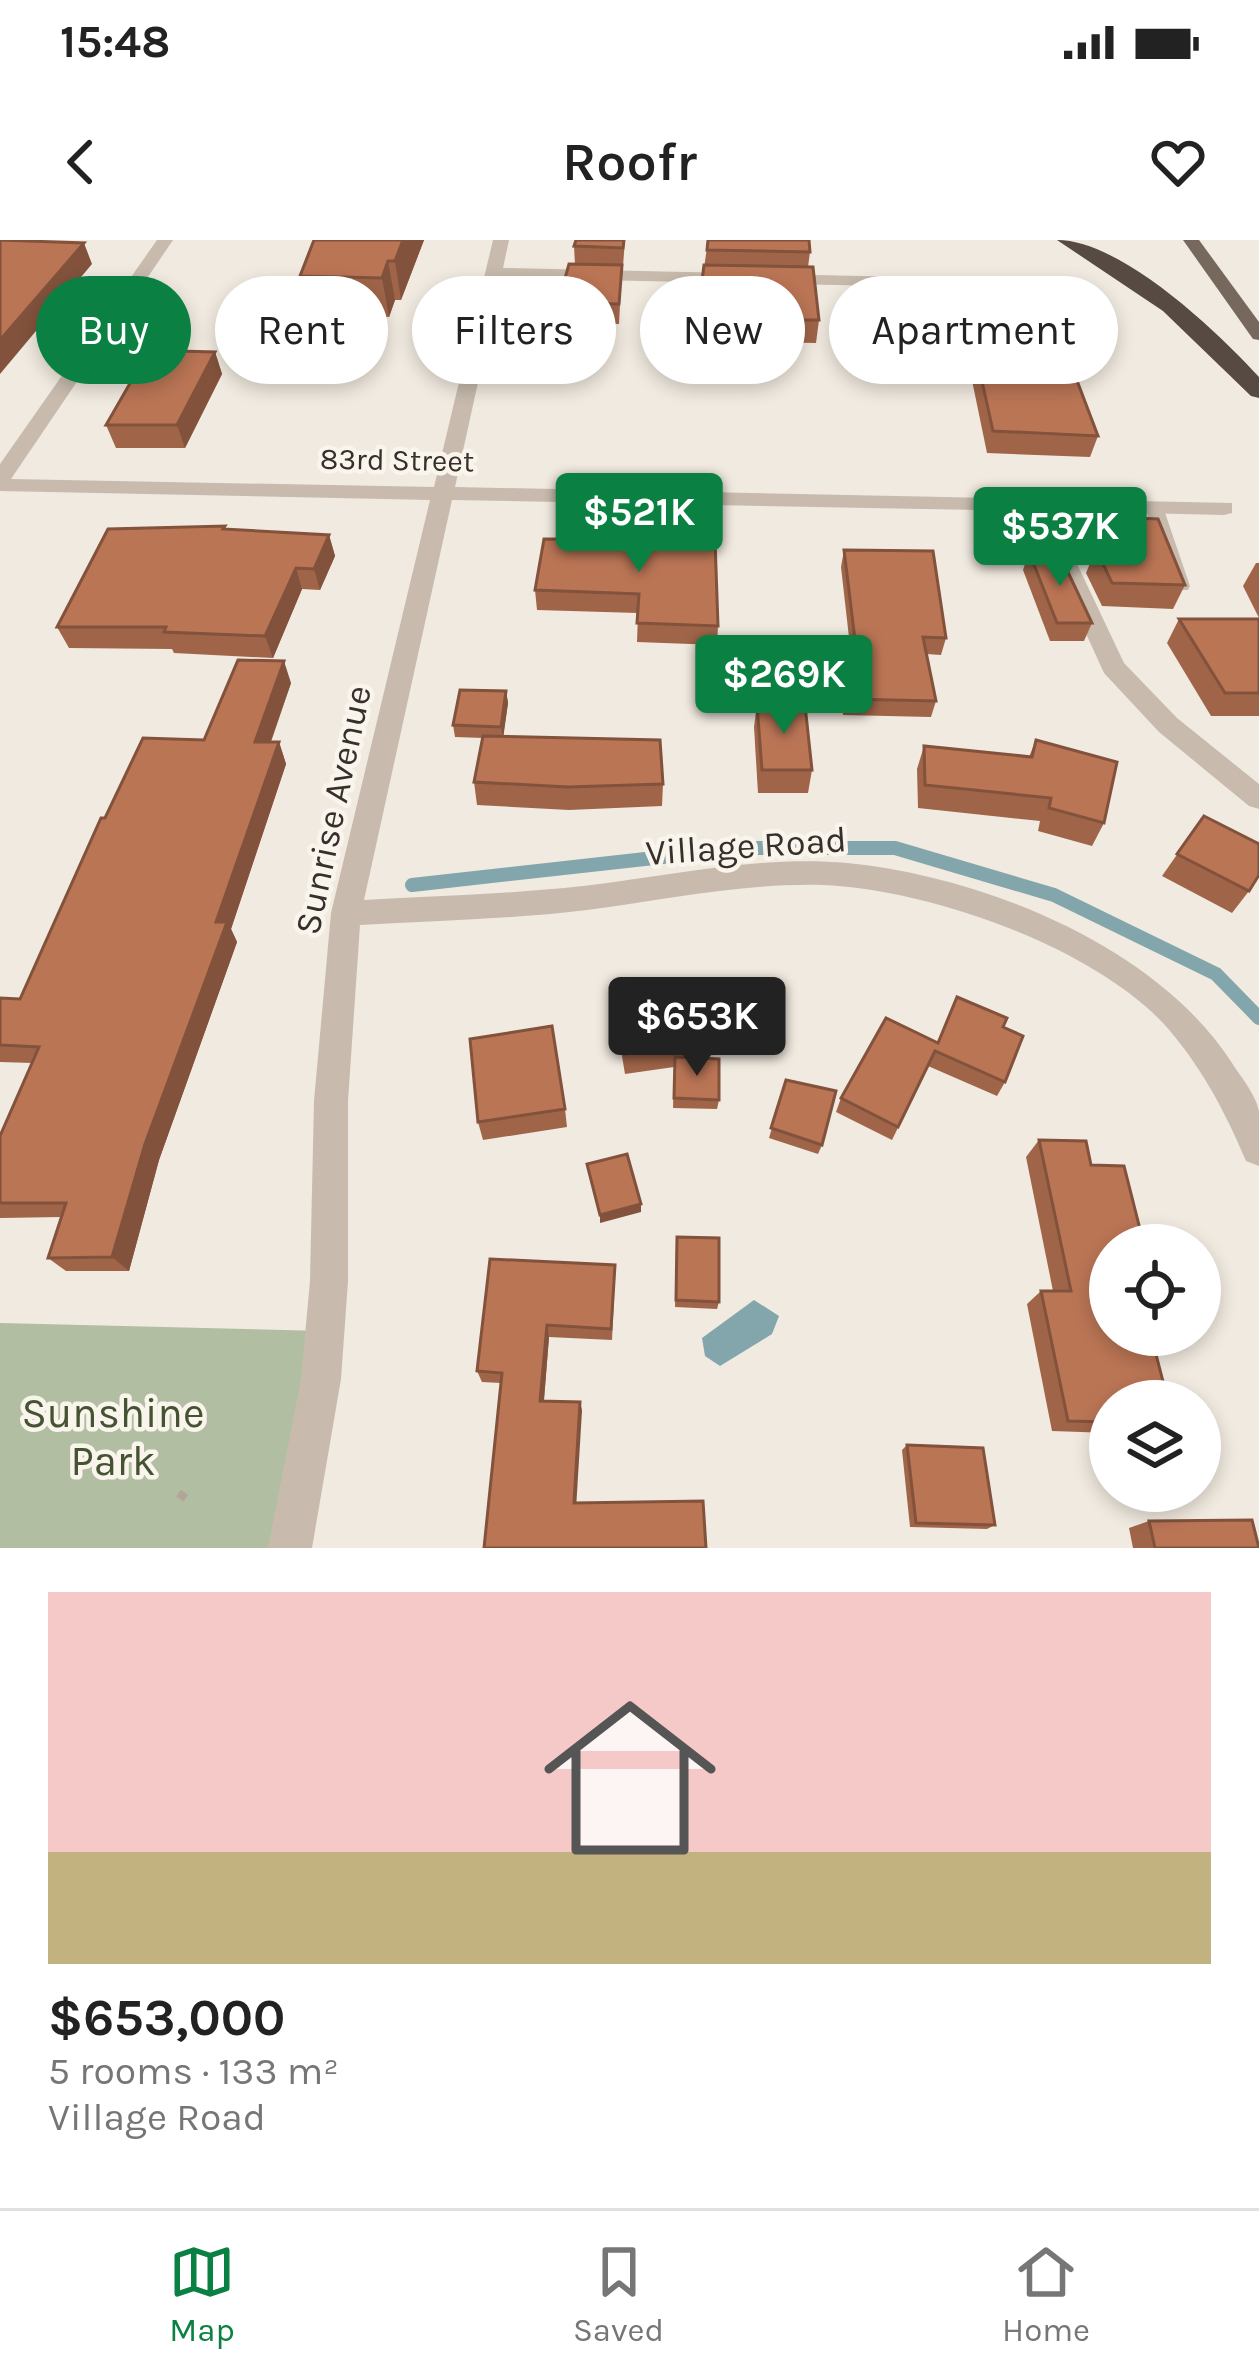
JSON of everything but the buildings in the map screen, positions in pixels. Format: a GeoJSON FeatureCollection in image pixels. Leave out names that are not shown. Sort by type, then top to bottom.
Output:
{"type":"FeatureCollection","features":[{"type":"Feature","properties":{"kind":"highway"},"geometry":{"type":"LineString","coordinates":[[1067,240],[1139,280],[1219,344],[1259,391]]}},
{"type":"Feature","properties":{"kind":"main road"},"geometry":{"type":"LineString","coordinates":[[1191,240],[1259,335]]}},
{"type":"Feature","properties":{"kind":"street"},"geometry":{"type":"LineString","coordinates":[[0,482],[165,240]]}},
{"type":"Feature","properties":{"kind":"street","name":"Sunrise Avenue"},"geometry":{"type":"LineString","coordinates":[[290,1548],[321,1379],[329,1281],[332,1101],[346,913],[501,240]]}},
{"type":"Feature","properties":{"kind":"street"},"geometry":{"type":"LineString","coordinates":[[494,273],[829,280]]}},
{"type":"Feature","properties":{"kind":"street","name":"83rd Street"},"geometry":{"type":"LineString","coordinates":[[0,482],[1224,508]]}},
{"type":"Feature","properties":{"kind":"street"},"geometry":{"type":"LineString","coordinates":[[1038,504],[1113,667],[1168,724],[1259,799]]}},
{"type":"Feature","properties":{"kind":"street","name":"Village Road"},"geometry":{"type":"LineString","coordinates":[[346,913],[537,903],[808,874],[891,881],[970,903],[1060,939],[1159,999],[1221,1075],[1259,1149]]}},
{"type":"Feature","properties":{"kind":"lane"},"geometry":{"type":"LineString","coordinates":[[1154,507],[1181,586]]}},
{"type":"Feature","properties":{"kind":"path"},"geometry":{"type":"LineString","coordinates":[[180,1499],[188,1486]]}},
{"type":"Feature","properties":{"kind":"green space","name":"Sunshine Park"},"geometry":{"type":"Polygon","coordinates":[[[0,1323],[324,1331],[284,1548],[0,1548],[0,1323]]]}},
{"type":"Feature","properties":{"kind":"water"},"geometry":{"type":"Polygon","coordinates":[[[754,1300],[779,1316],[772,1334],[720,1366],[705,1356],[702,1338],[754,1300]]]}},
{"type":"Feature","properties":{"kind":"waterway"},"geometry":{"type":"LineString","coordinates":[[412,885],[744,848],[895,848],[1054,895],[1216,974],[1259,1018]]}}]}
